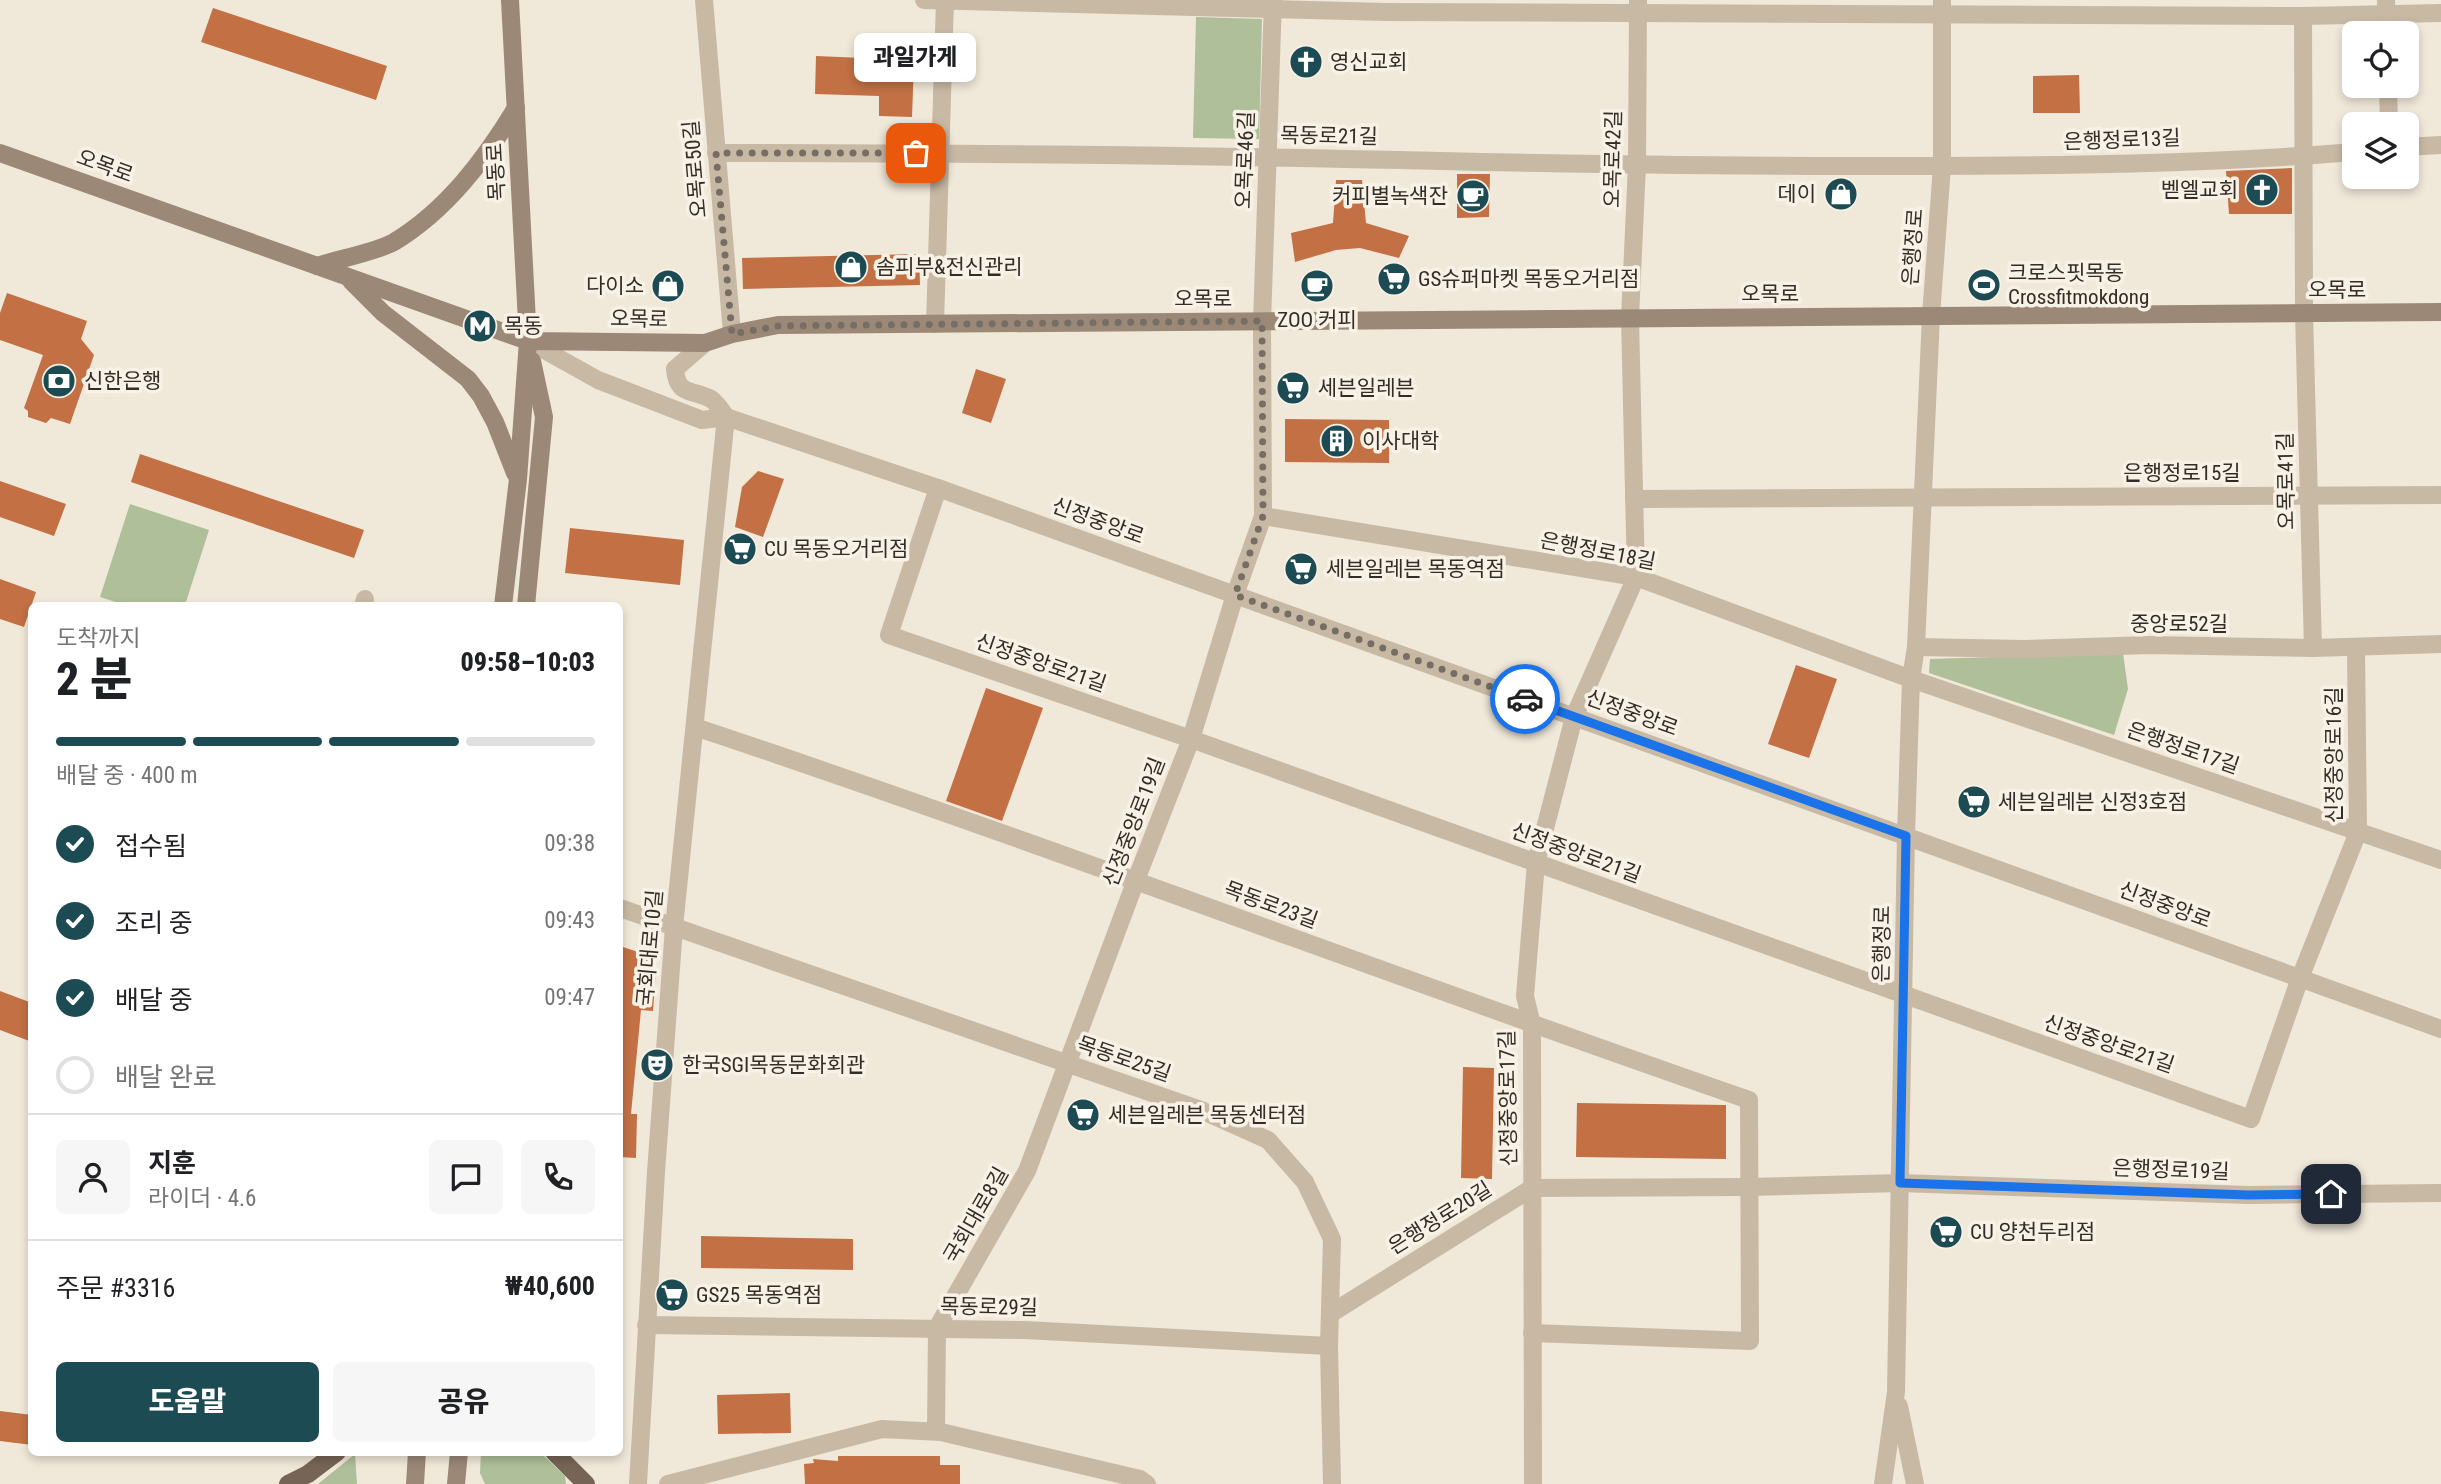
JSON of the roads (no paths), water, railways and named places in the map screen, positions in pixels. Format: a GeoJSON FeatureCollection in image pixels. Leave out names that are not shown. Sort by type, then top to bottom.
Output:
{"type":"FeatureCollection","features":[{"type":"Feature","properties":{"kind":"main road","name":"목동로"},"geometry":{"type":"LineString","coordinates":[[503,602],[518,479],[528,341],[510,0]]}},
{"type":"Feature","properties":{"kind":"main road"},"geometry":{"type":"LineString","coordinates":[[317,266],[393,243],[423,220],[450,197],[492,148],[516,107]]}},
{"type":"Feature","properties":{"kind":"main road","name":"오목로"},"geometry":{"type":"LineString","coordinates":[[0,153],[528,341],[705,342],[778,326],[2441,312]]}},
{"type":"Feature","properties":{"kind":"main road"},"geometry":{"type":"LineString","coordinates":[[346,276],[383,313],[468,379],[495,422],[518,479]]}},
{"type":"Feature","properties":{"kind":"main road","name":"목동로"},"geometry":{"type":"LineString","coordinates":[[526,602],[544,417],[528,341]]}},
{"type":"Feature","properties":{"kind":"main road"},"geometry":{"type":"LineString","coordinates":[[288,1484],[308,1474],[332,1456]]}},
{"type":"Feature","properties":{"kind":"main road"},"geometry":{"type":"LineString","coordinates":[[415,1484],[417,1456]]}},
{"type":"Feature","properties":{"kind":"main road"},"geometry":{"type":"LineString","coordinates":[[456,1484],[459,1456]]}},
{"type":"Feature","properties":{"kind":"main road"},"geometry":{"type":"LineString","coordinates":[[558,1456],[586,1484]]}},
{"type":"Feature","properties":{"kind":"street","name":"오목로50길"},"geometry":{"type":"LineString","coordinates":[[704,0],[732,334]]}},
{"type":"Feature","properties":{"kind":"street"},"geometry":{"type":"LineString","coordinates":[[924,0],[1942,7],[2303,16],[2386,7],[2441,13]]}},
{"type":"Feature","properties":{"kind":"street"},"geometry":{"type":"LineString","coordinates":[[935,324],[945,0]]}},
{"type":"Feature","properties":{"kind":"street","name":"오목로46길"},"geometry":{"type":"LineString","coordinates":[[1263,516],[1262,321],[1273,4]]}},
{"type":"Feature","properties":{"kind":"street","name":"오목로42길"},"geometry":{"type":"LineString","coordinates":[[1636,578],[1630,318],[1637,165],[1639,6]]}},
{"type":"Feature","properties":{"kind":"street","name":"은행정로"},"geometry":{"type":"LineString","coordinates":[[1883,1484],[1896,1392],[1911,679],[1916,647],[1931,316],[1942,166],[1942,7]]}},
{"type":"Feature","properties":{"kind":"street"},"geometry":{"type":"LineString","coordinates":[[2303,16],[2304,156]]}},
{"type":"Feature","properties":{"kind":"street"},"geometry":{"type":"LineString","coordinates":[[2419,146],[2441,145]]}},
{"type":"Feature","properties":{"kind":"street","name":"목동로21길"},"geometry":{"type":"LineString","coordinates":[[716,153],[940,153],[1637,165],[1942,166]]}},
{"type":"Feature","properties":{"kind":"street","name":"은행정로13길"},"geometry":{"type":"LineString","coordinates":[[1942,166],[2032,166],[2342,153]]}},
{"type":"Feature","properties":{"kind":"street","name":"오목로41길"},"geometry":{"type":"LineString","coordinates":[[2304,156],[2304,313],[2313,648]]}},
{"type":"Feature","properties":{"kind":"street","name":"신정중앙로"},"geometry":{"type":"LineString","coordinates":[[528,341],[598,380],[702,420],[726,417],[938,488],[2441,1029]]}},
{"type":"Feature","properties":{"kind":"street","name":"신정중앙로"},"geometry":{"type":"LineString","coordinates":[[705,342],[675,369],[676,381],[682,389],[713,400],[726,417]]}},
{"type":"Feature","properties":{"kind":"street","name":"국회대로10길"},"geometry":{"type":"LineString","coordinates":[[638,1484],[646,1325],[674,926],[726,417]]}},
{"type":"Feature","properties":{"kind":"street","name":"신정중앙로21길"},"geometry":{"type":"LineString","coordinates":[[938,488],[889,635],[1191,739],[2251,1119],[2300,978]]}},
{"type":"Feature","properties":{"kind":"street","name":"은행정로15길"},"geometry":{"type":"LineString","coordinates":[[1923,497],[2441,495]]}},
{"type":"Feature","properties":{"kind":"street"},"geometry":{"type":"LineString","coordinates":[[1634,499],[1923,497]]}},
{"type":"Feature","properties":{"kind":"street","name":"은행정로18길"},"geometry":{"type":"LineString","coordinates":[[1263,516],[1636,578],[1911,679]]}},
{"type":"Feature","properties":{"kind":"street","name":"신정중앙로19길"},"geometry":{"type":"LineString","coordinates":[[1068,1063],[1191,739],[1235,595],[1263,516]]}},
{"type":"Feature","properties":{"kind":"street","name":"신정중앙로17길"},"geometry":{"type":"LineString","coordinates":[[1533,1484],[1531,1025],[1525,996],[1536,863],[1574,717],[1636,578]]}},
{"type":"Feature","properties":{"kind":"street","name":"중앙로52길"},"geometry":{"type":"LineString","coordinates":[[1916,647],[2024,649],[2149,645],[2313,648],[2441,643]]}},
{"type":"Feature","properties":{"kind":"street","name":"신정중앙로16길"},"geometry":{"type":"LineString","coordinates":[[2300,978],[2358,832],[2356,647]]}},
{"type":"Feature","properties":{"kind":"street","name":"은행정로17길"},"geometry":{"type":"LineString","coordinates":[[1911,679],[2441,860]]}},
{"type":"Feature","properties":{"kind":"street","name":"목동로23길"},"geometry":{"type":"LineString","coordinates":[[695,727],[1136,880],[1531,1025],[1749,1100],[1749,1187]]}},
{"type":"Feature","properties":{"kind":"street","name":"목동로25길"},"geometry":{"type":"LineString","coordinates":[[623,909],[1201,1110],[1268,1140],[1306,1182],[1332,1239],[1329,1346],[1332,1484]]}},
{"type":"Feature","properties":{"kind":"street","name":"국회대로8길"},"geometry":{"type":"LineString","coordinates":[[936,1432],[937,1328],[1027,1171],[1068,1063]]}},
{"type":"Feature","properties":{"kind":"street"},"geometry":{"type":"LineString","coordinates":[[1532,1188],[1900,1183]]}},
{"type":"Feature","properties":{"kind":"street","name":"은행정로19길"},"geometry":{"type":"LineString","coordinates":[[1900,1183],[2248,1195],[2441,1193]]}},
{"type":"Feature","properties":{"kind":"street"},"geometry":{"type":"LineString","coordinates":[[1532,1333],[1750,1340],[1749,1187]]}},
{"type":"Feature","properties":{"kind":"street","name":"은행정로20길"},"geometry":{"type":"LineString","coordinates":[[1330,1314],[1532,1188]]}},
{"type":"Feature","properties":{"kind":"street","name":"목동로29길"},"geometry":{"type":"LineString","coordinates":[[646,1325],[1038,1331],[1329,1346]]}},
{"type":"Feature","properties":{"kind":"street","name":"은행정로"},"geometry":{"type":"LineString","coordinates":[[1896,1392],[1915,1484]]}},
{"type":"Feature","properties":{"kind":"street"},"geometry":{"type":"LineString","coordinates":[[668,1484],[882,1429],[936,1432],[1140,1479],[1147,1484]]}},
{"type":"Feature","properties":{"kind":"place","name":"영신교회"},"geometry":{"type":"Point","coordinates":[1306,62]}},
{"type":"Feature","properties":{"kind":"place","name":"과일가게"},"geometry":{"type":"Point","coordinates":[916,153]}},
{"type":"Feature","properties":{"kind":"place","name":"벧엘교회"},"geometry":{"type":"Point","coordinates":[2262,190]}},
{"type":"Feature","properties":{"kind":"place","name":"데이"},"geometry":{"type":"Point","coordinates":[1841,194]}},
{"type":"Feature","properties":{"kind":"place","name":"커피별녹색잔"},"geometry":{"type":"Point","coordinates":[1473,196]}},
{"type":"Feature","properties":{"kind":"place","name":"솜피부&전신관리"},"geometry":{"type":"Point","coordinates":[851,267]}},
{"type":"Feature","properties":{"kind":"place","name":"GS슈퍼마켓 목동오거리점"},"geometry":{"type":"Point","coordinates":[1394,279]}},
{"type":"Feature","properties":{"kind":"place","name":"크로스핏목동 Crossfitmokdong"},"geometry":{"type":"Point","coordinates":[1984,285]}},
{"type":"Feature","properties":{"kind":"place","name":"다이소"},"geometry":{"type":"Point","coordinates":[668,286]}},
{"type":"Feature","properties":{"kind":"place","name":"ZOO 커피"},"geometry":{"type":"Point","coordinates":[1317,286]}},
{"type":"Feature","properties":{"kind":"place","name":"목동"},"geometry":{"type":"Point","coordinates":[480,326]}},
{"type":"Feature","properties":{"kind":"place","name":"신한은행"},"geometry":{"type":"Point","coordinates":[59,381]}},
{"type":"Feature","properties":{"kind":"place","name":"세븐일레븐"},"geometry":{"type":"Point","coordinates":[1293,388]}},
{"type":"Feature","properties":{"kind":"place","name":"이사대학"},"geometry":{"type":"Point","coordinates":[1337,441]}},
{"type":"Feature","properties":{"kind":"place","name":"CU 목동오거리점"},"geometry":{"type":"Point","coordinates":[740,549]}},
{"type":"Feature","properties":{"kind":"place","name":"세븐일레븐 목동역점"},"geometry":{"type":"Point","coordinates":[1301,569]}},
{"type":"Feature","properties":{"kind":"place","name":"세븐일레븐 신정3호점"},"geometry":{"type":"Point","coordinates":[1974,802]}},
{"type":"Feature","properties":{"kind":"place","name":"한국SGI목동문화회관"},"geometry":{"type":"Point","coordinates":[657,1065]}},
{"type":"Feature","properties":{"kind":"place","name":"세븐일레븐 목동센터점"},"geometry":{"type":"Point","coordinates":[1083,1115]}},
{"type":"Feature","properties":{"kind":"place","name":"CU 양천두리점"},"geometry":{"type":"Point","coordinates":[1946,1232]}},
{"type":"Feature","properties":{"kind":"place","name":"GS25 목동역점"},"geometry":{"type":"Point","coordinates":[672,1295]}}]}
